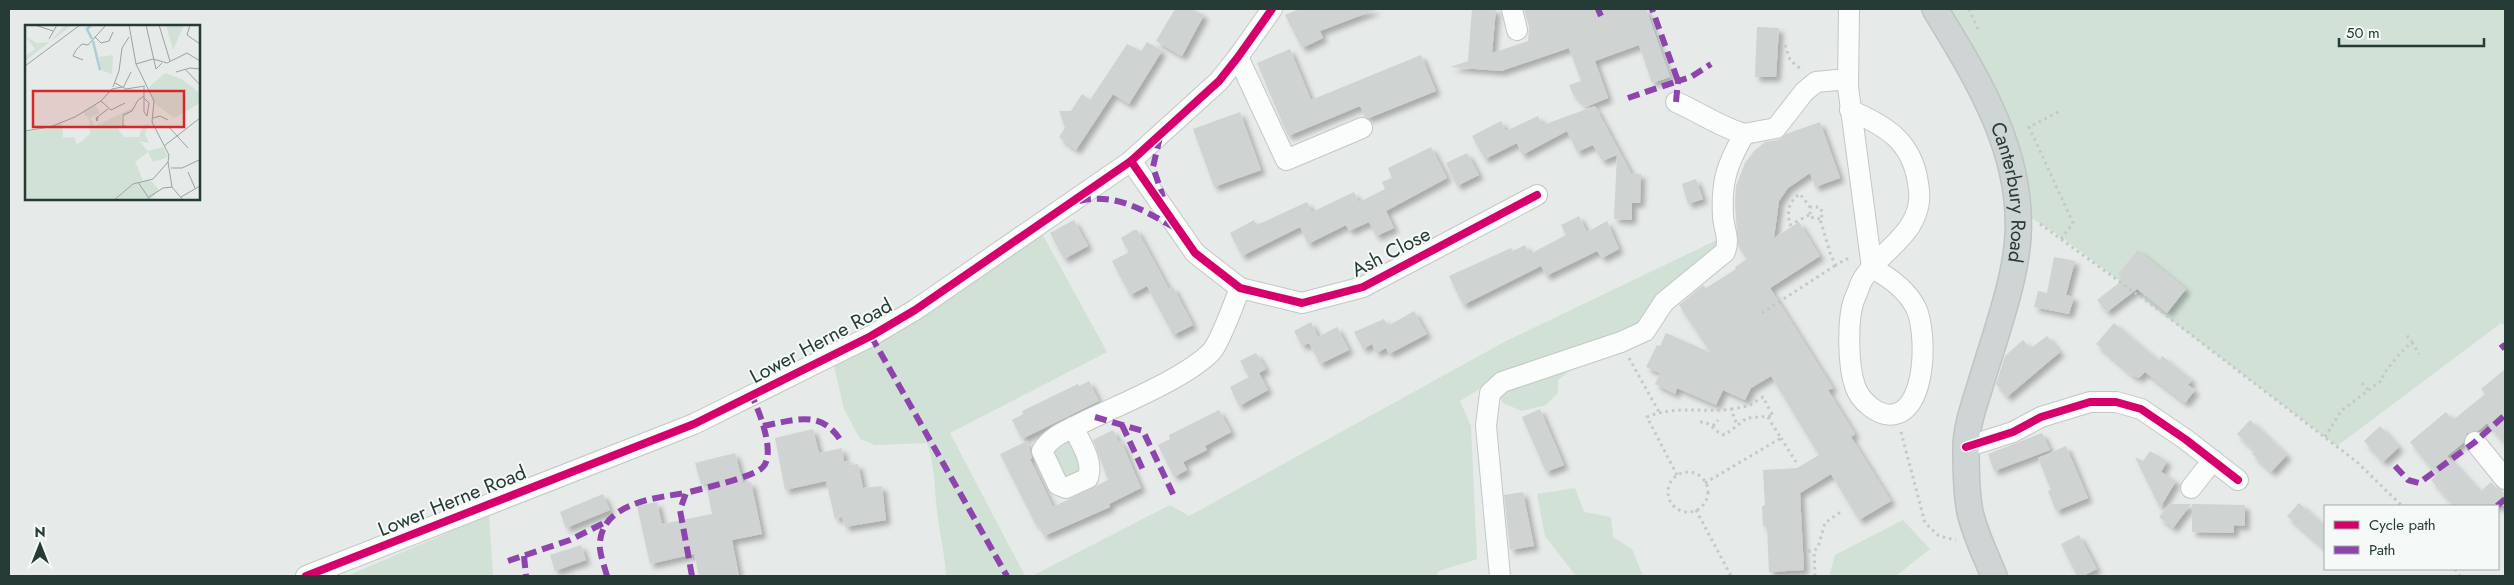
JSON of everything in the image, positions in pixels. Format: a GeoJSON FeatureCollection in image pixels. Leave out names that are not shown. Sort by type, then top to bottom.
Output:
{"type":"FeatureCollection","features":[{"type":"Feature","properties":{"kind":"main road","name":"Canterbury Road"},"geometry":{"type":"LineString","coordinates":[[1935,9],[1971,69],[1998,124],[2010,163],[2017,198],[2018,236],[2009,283],[1972,410],[1966,447],[1970,512],[1994,576]]}},
{"type":"Feature","properties":{"kind":"street","name":"Lower Herne Road"},"geometry":{"type":"LineString","coordinates":[[306,576],[694,424],[850,348],[915,310],[1131,161],[1219,81],[1272,9]]}},
{"type":"Feature","properties":{"kind":"street"},"geometry":{"type":"LineString","coordinates":[[1512,9],[1517,30]]}},
{"type":"Feature","properties":{"kind":"street"},"geometry":{"type":"LineString","coordinates":[[1849,9],[1848,79],[1850,110],[1872,268]]}},
{"type":"Feature","properties":{"kind":"street"},"geometry":{"type":"LineString","coordinates":[[1238,57],[1286,160],[1362,128]]}},
{"type":"Feature","properties":{"kind":"street"},"geometry":{"type":"LineString","coordinates":[[1676,102],[1702,114],[1720,126],[1744,134],[1776,128],[1804,92],[1816,82],[1848,79]]}},
{"type":"Feature","properties":{"kind":"street"},"geometry":{"type":"LineString","coordinates":[[1850,110],[1873,120],[1904,145],[1915,164],[1920,192],[1919,210],[1909,227],[1872,268],[1863,279],[1852,306],[1849,348],[1855,387],[1867,405],[1882,414],[1896,414],[1909,406],[1919,384],[1923,348],[1916,309],[1889,277],[1872,268]]}},
{"type":"Feature","properties":{"kind":"street"},"geometry":{"type":"LineString","coordinates":[[1500,576],[1486,426],[1490,393],[1502,382],[1621,342],[1645,331],[1664,302],[1725,252],[1729,242],[1723,220],[1723,196],[1727,164],[1744,134]]}},
{"type":"Feature","properties":{"kind":"street","name":"Ash Close"},"geometry":{"type":"LineString","coordinates":[[1131,161],[1195,254],[1240,288],[1302,303],[1363,287],[1537,195]]}},
{"type":"Feature","properties":{"kind":"street"},"geometry":{"type":"LineString","coordinates":[[1073,427],[1188,370],[1212,350],[1240,288]]}},
{"type":"Feature","properties":{"kind":"street"},"geometry":{"type":"LineString","coordinates":[[1966,447],[2013,432],[2041,417],[2090,402],[2116,402],[2141,410],[2213,460],[2238,480]]}},
{"type":"Feature","properties":{"kind":"street"},"geometry":{"type":"LineString","coordinates":[[2475,442],[2505,479]]}},
{"type":"Feature","properties":{"kind":"street"},"geometry":{"type":"LineString","coordinates":[[2191,488],[2213,460]]}},
{"type":"Feature","properties":{"kind":"path"},"geometry":{"type":"LineString","coordinates":[[1969,9],[1978,29]]}},
{"type":"Feature","properties":{"kind":"path"},"geometry":{"type":"LineString","coordinates":[[1785,45],[1790,60],[1805,72],[1826,80]]}},
{"type":"Feature","properties":{"kind":"path"},"geometry":{"type":"LineString","coordinates":[[2061,239],[2073,223],[2029,127],[2062,110]]}},
{"type":"Feature","properties":{"kind":"path"},"geometry":{"type":"LineString","coordinates":[[1810,215],[1790,225],[1789,209],[1794,198],[1800,194],[1810,207],[1810,215],[1814,220],[1820,219]]}},
{"type":"Feature","properties":{"kind":"path"},"geometry":{"type":"LineString","coordinates":[[2017,198],[2030,217],[2159,310],[2357,462],[2401,505]]}},
{"type":"Feature","properties":{"kind":"path"},"geometry":{"type":"LineString","coordinates":[[1810,207],[1820,207],[1823,214],[1820,219],[1831,256],[1836,265]]}},
{"type":"Feature","properties":{"kind":"path"},"geometry":{"type":"LineString","coordinates":[[1762,313],[1846,259],[1857,260],[1872,268]]}},
{"type":"Feature","properties":{"kind":"path"},"geometry":{"type":"LineString","coordinates":[[2406,333],[2419,354]]}},
{"type":"Feature","properties":{"kind":"path"},"geometry":{"type":"LineString","coordinates":[[1621,342],[1659,412]]}},
{"type":"Feature","properties":{"kind":"path"},"geometry":{"type":"LineString","coordinates":[[2324,437],[2340,411],[2382,380],[2385,370],[2412,342]]}},
{"type":"Feature","properties":{"kind":"path"},"geometry":{"type":"LineString","coordinates":[[2362,383],[2368,390]]}},
{"type":"Feature","properties":{"kind":"path"},"geometry":{"type":"LineString","coordinates":[[1677,475],[1647,417],[1659,412],[1677,409],[1748,406],[1763,397],[1773,416],[1747,418],[1725,435],[1720,434],[1713,426],[1700,422]]}},
{"type":"Feature","properties":{"kind":"path"},"geometry":{"type":"LineString","coordinates":[[1732,408],[1734,419],[1738,424]]}},
{"type":"Feature","properties":{"kind":"path"},"geometry":{"type":"LineString","coordinates":[[1896,414],[1925,523],[1939,536],[1981,543]]}},
{"type":"Feature","properties":{"kind":"path"},"geometry":{"type":"LineString","coordinates":[[1767,416],[1796,462]]}},
{"type":"Feature","properties":{"kind":"path"},"geometry":{"type":"LineString","coordinates":[[1713,426],[1718,420]]}},
{"type":"Feature","properties":{"kind":"path"},"geometry":{"type":"LineString","coordinates":[[1705,482],[1781,438]]}},
{"type":"Feature","properties":{"kind":"path"},"geometry":{"type":"LineString","coordinates":[[1689,472],[1705,482],[1707,489],[1705,501],[1696,510],[1683,511],[1672,504],[1668,492],[1672,480],[1677,475],[1689,472]]}},
{"type":"Feature","properties":{"kind":"path"},"geometry":{"type":"LineString","coordinates":[[1696,510],[1731,576]]}},
{"type":"Feature","properties":{"kind":"path"},"geometry":{"type":"LineString","coordinates":[[1808,551],[1814,551],[1818,548],[1825,523],[1842,511]]}},
{"type":"Feature","properties":{"kind":"path"},"geometry":{"type":"LineString","coordinates":[[1814,551],[1815,576]]}},
{"type":"Feature","properties":{"kind":"green space"},"geometry":{"type":"Polygon","coordinates":[[[1935,9],[2505,9],[2505,326],[2501,323],[2337,446],[2067,241],[2030,217],[1935,9]]]}},
{"type":"Feature","properties":{"kind":"green space"},"geometry":{"type":"Polygon","coordinates":[[[1033,217],[1107,352],[950,433],[1025,576],[946,576],[933,471],[927,443],[875,445],[860,439],[844,409],[833,362],[1033,217]]]}},
{"type":"Feature","properties":{"kind":"green space"},"geometry":{"type":"Polygon","coordinates":[[[1724,239],[1725,252],[1679,280],[1657,324],[1576,366],[1558,380],[1558,393],[1546,405],[1522,411],[1503,403],[1491,382],[1460,401],[1471,426],[1477,559],[1439,571],[1436,576],[1032,576],[1170,505],[1189,516],[1506,341],[1717,240],[1724,239]]]}},
{"type":"Feature","properties":{"kind":"green space"},"geometry":{"type":"Polygon","coordinates":[[[1073,427],[1089,461],[1066,488],[1048,440],[1073,427]]]}},
{"type":"Feature","properties":{"kind":"green space"},"geometry":{"type":"Polygon","coordinates":[[[1575,488],[1584,512],[1611,517],[1613,537],[1632,549],[1643,576],[1576,576],[1545,536],[1537,494],[1575,488]]]}},
{"type":"Feature","properties":{"kind":"green space"},"geometry":{"type":"Polygon","coordinates":[[[489,515],[493,576],[347,576],[489,515]]]}},
{"type":"Feature","properties":{"kind":"green space"},"geometry":{"type":"Polygon","coordinates":[[[1903,520],[1930,549],[1896,576],[1829,576],[1835,555],[1903,520]]]}},
{"type":"Feature","properties":{"kind":"building"},"geometry":{"type":"Polygon","coordinates":[[[1175,9],[1192,9],[1204,15],[1182,56],[1156,41],[1175,9]]]}},
{"type":"Feature","properties":{"kind":"building"},"geometry":{"type":"Polygon","coordinates":[[[1299,9],[1375,10],[1320,31],[1323,38],[1302,48],[1285,15],[1299,9]]]}},
{"type":"Feature","properties":{"kind":"building"},"geometry":{"type":"Polygon","coordinates":[[[1472,9],[1496,9],[1492,53],[1528,41],[1529,27],[1524,9],[1646,9],[1670,77],[1652,83],[1639,45],[1595,61],[1608,98],[1586,107],[1573,94],[1569,85],[1581,81],[1569,48],[1501,71],[1450,67],[1468,61],[1472,9]]]}},
{"type":"Feature","properties":{"kind":"building"},"geometry":{"type":"Polygon","coordinates":[[[1757,27],[1779,28],[1776,77],[1755,77],[1757,27]]]}},
{"type":"Feature","properties":{"kind":"building"},"geometry":{"type":"Polygon","coordinates":[[[1147,42],[1162,51],[1129,104],[1113,94],[1076,150],[1059,137],[1065,128],[1059,111],[1071,111],[1082,94],[1090,100],[1127,44],[1141,51],[1147,42]]]}},
{"type":"Feature","properties":{"kind":"building"},"geometry":{"type":"Polygon","coordinates":[[[1290,49],[1311,100],[1421,55],[1436,91],[1369,118],[1365,117],[1360,106],[1288,136],[1257,63],[1290,49]]]}},
{"type":"Feature","properties":{"kind":"building"},"geometry":{"type":"Polygon","coordinates":[[[1595,106],[1631,173],[1641,174],[1640,203],[1632,203],[1632,220],[1614,219],[1617,155],[1602,161],[1593,145],[1577,152],[1567,131],[1522,155],[1517,143],[1485,159],[1472,136],[1501,121],[1506,131],[1538,116],[1543,125],[1595,106]]]}},
{"type":"Feature","properties":{"kind":"building"},"geometry":{"type":"Polygon","coordinates":[[[1240,112],[1261,170],[1214,187],[1193,129],[1240,112]]]}},
{"type":"Feature","properties":{"kind":"building"},"geometry":{"type":"Polygon","coordinates":[[[1820,122],[1840,178],[1815,187],[1810,173],[1788,188],[1779,201],[1774,238],[1799,222],[1820,256],[1770,288],[1833,388],[1828,390],[1855,434],[1851,437],[1891,501],[1859,520],[1831,474],[1800,493],[1804,570],[1769,572],[1767,526],[1763,526],[1762,506],[1765,505],[1763,470],[1797,468],[1819,455],[1771,376],[1751,388],[1745,400],[1723,390],[1716,405],[1677,388],[1675,394],[1655,384],[1660,373],[1646,367],[1657,345],[1660,346],[1666,333],[1711,353],[1679,305],[1703,285],[1706,288],[1736,269],[1735,267],[1747,259],[1738,246],[1735,204],[1736,186],[1745,163],[1754,151],[1765,142],[1778,140],[1786,134],[1820,122]]]}},
{"type":"Feature","properties":{"kind":"building"},"geometry":{"type":"Polygon","coordinates":[[[1431,147],[1447,178],[1386,211],[1394,228],[1376,236],[1369,222],[1349,231],[1346,225],[1308,244],[1300,227],[1242,256],[1230,233],[1254,220],[1257,225],[1307,202],[1312,212],[1354,192],[1359,202],[1385,189],[1382,182],[1392,178],[1388,168],[1431,147]]]}},
{"type":"Feature","properties":{"kind":"building"},"geometry":{"type":"Polygon","coordinates":[[[1467,153],[1479,175],[1457,186],[1446,163],[1467,153]]]}},
{"type":"Feature","properties":{"kind":"building"},"geometry":{"type":"Polygon","coordinates":[[[1696,179],[1703,199],[1688,204],[1682,184],[1696,179]]]}},
{"type":"Feature","properties":{"kind":"building"},"geometry":{"type":"Polygon","coordinates":[[[1579,216],[1587,232],[1607,221],[1619,249],[1602,258],[1597,251],[1546,276],[1541,266],[1463,305],[1449,276],[1511,248],[1513,251],[1525,245],[1530,254],[1566,235],[1561,225],[1579,216]]]}},
{"type":"Feature","properties":{"kind":"building"},"geometry":{"type":"Polygon","coordinates":[[[1074,220],[1088,246],[1064,259],[1050,233],[1074,220]]]}},
{"type":"Feature","properties":{"kind":"building"},"geometry":{"type":"Polygon","coordinates":[[[1137,230],[1169,289],[1173,287],[1193,325],[1173,335],[1147,286],[1130,295],[1112,261],[1129,252],[1121,238],[1137,230]]]}},
{"type":"Feature","properties":{"kind":"building"},"geometry":{"type":"Polygon","coordinates":[[[2138,250],[2186,289],[2167,313],[2137,289],[2107,312],[2097,300],[2124,279],[2118,274],[2138,250]]]}},
{"type":"Feature","properties":{"kind":"building"},"geometry":{"type":"Polygon","coordinates":[[[2054,257],[2075,261],[2066,295],[2074,297],[2069,314],[2034,307],[2038,291],[2047,293],[2054,257]]]}},
{"type":"Feature","properties":{"kind":"building"},"geometry":{"type":"Polygon","coordinates":[[[1414,311],[1427,334],[1389,354],[1386,348],[1376,353],[1372,344],[1363,349],[1354,332],[1384,319],[1388,326],[1414,311]]]}},
{"type":"Feature","properties":{"kind":"building"},"geometry":{"type":"Polygon","coordinates":[[[1311,322],[1318,337],[1337,327],[1349,350],[1320,364],[1309,343],[1302,346],[1294,331],[1311,322]]]}},
{"type":"Feature","properties":{"kind":"building"},"geometry":{"type":"Polygon","coordinates":[[[2114,323],[2159,361],[2162,356],[2192,380],[2188,385],[2195,390],[2185,403],[2145,372],[2139,378],[2133,376],[2096,344],[2114,323]]]}},
{"type":"Feature","properties":{"kind":"building"},"geometry":{"type":"Polygon","coordinates":[[[2047,336],[2060,352],[2007,397],[1996,384],[2005,356],[2023,340],[2030,349],[2047,336]]]}},
{"type":"Feature","properties":{"kind":"building"},"geometry":{"type":"Polygon","coordinates":[[[1256,353],[1266,369],[1259,373],[1268,390],[1239,406],[1230,387],[1249,377],[1240,361],[1256,353]]]}},
{"type":"Feature","properties":{"kind":"building"},"geometry":{"type":"Polygon","coordinates":[[[2505,369],[2505,444],[2487,423],[2478,431],[2467,433],[2463,443],[2447,456],[2480,492],[2491,482],[2505,498],[2505,506],[2453,505],[2431,480],[2437,475],[2410,442],[2446,412],[2453,420],[2485,394],[2481,389],[2505,369]]]}},
{"type":"Feature","properties":{"kind":"building"},"geometry":{"type":"Polygon","coordinates":[[[1089,381],[1099,401],[1022,439],[1012,420],[1023,414],[1022,411],[1078,384],[1079,386],[1089,381]]]}},
{"type":"Feature","properties":{"kind":"building"},"geometry":{"type":"Polygon","coordinates":[[[1540,409],[1564,465],[1546,472],[1522,417],[1540,409]]]}},
{"type":"Feature","properties":{"kind":"building"},"geometry":{"type":"Polygon","coordinates":[[[1219,410],[1231,432],[1205,446],[1207,450],[1183,462],[1187,470],[1174,477],[1158,445],[1170,439],[1169,435],[1219,410]]]}},
{"type":"Feature","properties":{"kind":"building"},"geometry":{"type":"Polygon","coordinates":[[[2250,420],[2287,455],[2271,472],[2252,454],[2255,451],[2237,434],[2250,420]]]}},
{"type":"Feature","properties":{"kind":"building"},"geometry":{"type":"Polygon","coordinates":[[[2380,426],[2399,447],[2383,462],[2364,441],[2380,426]]]}},
{"type":"Feature","properties":{"kind":"building"},"geometry":{"type":"Polygon","coordinates":[[[813,429],[819,453],[842,448],[844,461],[849,461],[850,465],[858,464],[863,488],[882,486],[886,520],[845,527],[842,517],[835,519],[826,481],[785,490],[775,438],[813,429]]]}},
{"type":"Feature","properties":{"kind":"building"},"geometry":{"type":"Polygon","coordinates":[[[1113,430],[1119,442],[1121,441],[1141,488],[1109,504],[1110,507],[1044,536],[1038,524],[1036,525],[1000,454],[1027,441],[1032,458],[1030,459],[1053,507],[1108,480],[1093,440],[1113,430]]]}},
{"type":"Feature","properties":{"kind":"building"},"geometry":{"type":"Polygon","coordinates":[[[2042,433],[2050,450],[1994,471],[1988,454],[2042,433]]]}},
{"type":"Feature","properties":{"kind":"building"},"geometry":{"type":"Polygon","coordinates":[[[2066,446],[2088,498],[2056,511],[2048,491],[2051,490],[2038,458],[2066,446]]]}},
{"type":"Feature","properties":{"kind":"building"},"geometry":{"type":"Polygon","coordinates":[[[2150,451],[2167,461],[2161,472],[2176,481],[2160,508],[2135,457],[2143,461],[2150,451]]]}},
{"type":"Feature","properties":{"kind":"building"},"geometry":{"type":"Polygon","coordinates":[[[735,453],[743,483],[751,482],[762,534],[732,540],[739,576],[699,576],[694,554],[650,564],[637,506],[657,502],[662,524],[712,514],[706,483],[701,484],[695,463],[735,453]]]}},
{"type":"Feature","properties":{"kind":"building"},"geometry":{"type":"Polygon","coordinates":[[[1523,492],[1534,546],[1510,550],[1504,495],[1523,492]]]}},
{"type":"Feature","properties":{"kind":"building"},"geometry":{"type":"Polygon","coordinates":[[[603,494],[610,510],[566,528],[560,512],[603,494]]]}},
{"type":"Feature","properties":{"kind":"building"},"geometry":{"type":"Polygon","coordinates":[[[2299,503],[2324,525],[2324,548],[2287,516],[2299,503]]]}},
{"type":"Feature","properties":{"kind":"building"},"geometry":{"type":"Polygon","coordinates":[[[2169,504],[2191,504],[2173,528],[2159,517],[2169,504]]]}},
{"type":"Feature","properties":{"kind":"building"},"geometry":{"type":"Polygon","coordinates":[[[2192,504],[2245,505],[2245,526],[2234,525],[2234,533],[2192,532],[2192,504]]]}},
{"type":"Feature","properties":{"kind":"building"},"geometry":{"type":"Polygon","coordinates":[[[2079,535],[2097,569],[2083,576],[2077,576],[2061,544],[2079,535]]]}},
{"type":"Feature","properties":{"kind":"building"},"geometry":{"type":"Polygon","coordinates":[[[581,545],[586,560],[555,571],[550,555],[581,545]]]}},
{"type":"Feature","properties":{"kind":"marked path"},"geometry":{"type":"LineString","coordinates":[[1598,9],[1601,16]]}},
{"type":"Feature","properties":{"kind":"marked path"},"geometry":{"type":"LineString","coordinates":[[1628,98],[1678,81],[1652,9]]}},
{"type":"Feature","properties":{"kind":"marked path"},"geometry":{"type":"LineString","coordinates":[[1676,102],[1678,81],[1691,77],[1711,64]]}},
{"type":"Feature","properties":{"kind":"marked path"},"geometry":{"type":"LineString","coordinates":[[1160,137],[1153,167],[1163,197]]}},
{"type":"Feature","properties":{"kind":"marked path"},"geometry":{"type":"LineString","coordinates":[[1079,201],[1092,199],[1117,201],[1152,215],[1175,228]]}},
{"type":"Feature","properties":{"kind":"marked path"},"geometry":{"type":"LineString","coordinates":[[871,336],[1007,576]]}},
{"type":"Feature","properties":{"kind":"marked path"},"geometry":{"type":"LineString","coordinates":[[2501,344],[2505,349]]}},
{"type":"Feature","properties":{"kind":"marked path"},"geometry":{"type":"LineString","coordinates":[[692,576],[680,510],[686,493],[749,475],[763,467],[767,461],[768,452],[765,432],[752,396]]}},
{"type":"Feature","properties":{"kind":"marked path"},"geometry":{"type":"LineString","coordinates":[[2395,466],[2408,480],[2419,483],[2475,442],[2505,415]]}},
{"type":"Feature","properties":{"kind":"marked path"},"geometry":{"type":"LineString","coordinates":[[1095,417],[1143,431],[1174,496]]}},
{"type":"Feature","properties":{"kind":"marked path"},"geometry":{"type":"LineString","coordinates":[[763,426],[806,419],[825,424],[841,441]]}},
{"type":"Feature","properties":{"kind":"marked path"},"geometry":{"type":"LineString","coordinates":[[1122,425],[1144,472]]}},
{"type":"Feature","properties":{"kind":"marked path"},"geometry":{"type":"LineString","coordinates":[[607,576],[600,549],[601,534],[608,522],[617,513],[643,501],[686,493]]}},
{"type":"Feature","properties":{"kind":"marked path"},"geometry":{"type":"LineString","coordinates":[[2498,505],[2505,499]]}},
{"type":"Feature","properties":{"kind":"marked path"},"geometry":{"type":"LineString","coordinates":[[508,561],[570,540],[608,521]]}},
{"type":"Feature","properties":{"kind":"marked path"},"geometry":{"type":"LineString","coordinates":[[524,556],[526,576]]}},
{"type":"Feature","properties":{"kind":"cycle path"},"geometry":{"type":"LineString","coordinates":[[306,576],[694,424],[871,336],[915,310],[1131,161],[1219,81],[1272,9]]}},
{"type":"Feature","properties":{"kind":"cycle path"},"geometry":{"type":"LineString","coordinates":[[1131,161],[1195,253],[1240,288],[1302,303],[1363,287],[1537,195]]}},
{"type":"Feature","properties":{"kind":"cycle path"},"geometry":{"type":"LineString","coordinates":[[1966,447],[2013,432],[2041,417],[2090,402],[2116,402],[2141,409],[2185,439],[2238,480]]}}]}
